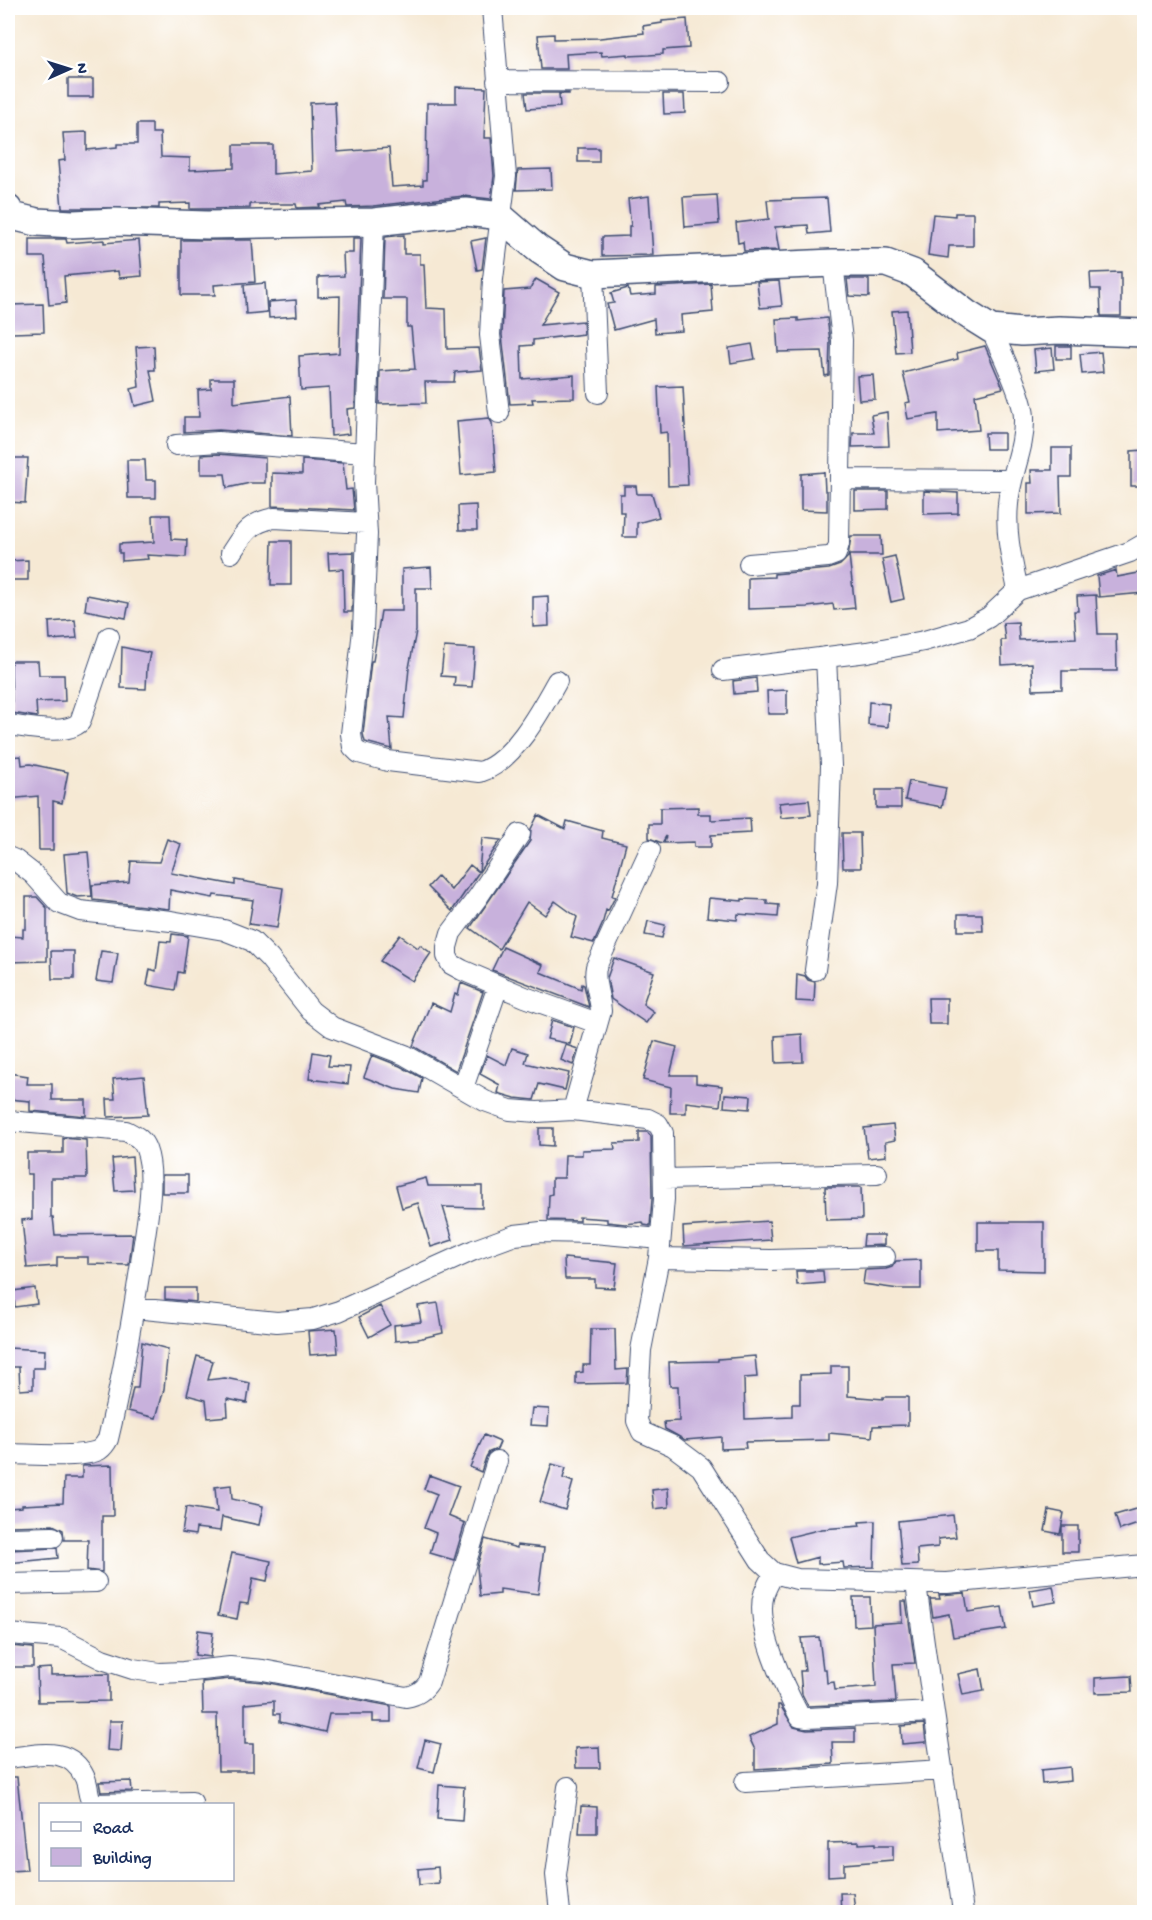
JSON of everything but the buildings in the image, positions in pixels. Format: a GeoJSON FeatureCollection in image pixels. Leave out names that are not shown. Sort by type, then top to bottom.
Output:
{"type":"FeatureCollection","features":[{"type":"Feature","properties":{"kind":"street"},"geometry":{"type":"LineString","coordinates":[[492,8],[506,176],[490,335],[499,413]]}},
{"type":"Feature","properties":{"kind":"street"},"geometry":{"type":"LineString","coordinates":[[497,81],[720,82]]}},
{"type":"Feature","properties":{"kind":"street"},"geometry":{"type":"LineString","coordinates":[[8,209],[12,216],[37,222],[207,225],[374,222],[466,212],[501,217],[538,249],[565,267],[593,274],[833,263],[886,263],[913,273],[967,315],[991,328],[1022,332],[1144,333]]}},
{"type":"Feature","properties":{"kind":"street"},"geometry":{"type":"LineString","coordinates":[[374,222],[365,453],[363,630],[351,734],[353,747],[360,753],[399,762],[480,772],[490,769],[500,762],[535,721],[557,681]]}},
{"type":"Feature","properties":{"kind":"street"},"geometry":{"type":"LineString","coordinates":[[749,564],[828,557],[836,554],[839,544],[842,340],[833,263]]}},
{"type":"Feature","properties":{"kind":"street"},"geometry":{"type":"LineString","coordinates":[[593,274],[598,393]]}},
{"type":"Feature","properties":{"kind":"street"},"geometry":{"type":"LineString","coordinates":[[991,328],[1015,386],[1024,416],[1023,438],[1008,503],[1008,543],[1018,590]]}},
{"type":"Feature","properties":{"kind":"street"},"geometry":{"type":"LineString","coordinates":[[176,445],[218,442],[365,453]]}},
{"type":"Feature","properties":{"kind":"street"},"geometry":{"type":"LineString","coordinates":[[840,479],[1012,480]]}},
{"type":"Feature","properties":{"kind":"street"},"geometry":{"type":"LineString","coordinates":[[231,553],[245,531],[260,520],[274,518],[366,523]]}},
{"type":"Feature","properties":{"kind":"street"},"geometry":{"type":"LineString","coordinates":[[723,670],[867,652],[924,641],[969,628],[989,617],[1018,590],[1130,552],[1144,544]]}},
{"type":"Feature","properties":{"kind":"street"},"geometry":{"type":"LineString","coordinates":[[8,725],[54,729],[75,728],[80,722],[109,637]]}},
{"type":"Feature","properties":{"kind":"street"},"geometry":{"type":"LineString","coordinates":[[815,970],[827,883],[831,766],[826,657]]}},
{"type":"Feature","properties":{"kind":"street"},"geometry":{"type":"LineString","coordinates":[[520,834],[451,933],[447,956],[451,964],[498,986],[597,1023]]}},
{"type":"Feature","properties":{"kind":"street"},"geometry":{"type":"LineString","coordinates":[[573,1110],[601,1011],[601,1000],[594,979],[596,967],[650,850]]}},
{"type":"Feature","properties":{"kind":"street"},"geometry":{"type":"LineString","coordinates":[[8,857],[33,874],[59,903],[80,911],[171,921],[224,930],[252,941],[269,958],[311,1011],[332,1027],[405,1055],[485,1101],[510,1110],[537,1112],[573,1110],[648,1119],[658,1124],[663,1133],[664,1199],[659,1249],[641,1350],[637,1420],[642,1432],[674,1446],[701,1467],[760,1560],[774,1573],[797,1579],[947,1583],[1144,1565]]}},
{"type":"Feature","properties":{"kind":"street"},"geometry":{"type":"LineString","coordinates":[[463,1088],[498,986]]}},
{"type":"Feature","properties":{"kind":"street"},"geometry":{"type":"LineString","coordinates":[[8,1121],[126,1131],[141,1139],[146,1150],[149,1205],[134,1308],[108,1439],[104,1446],[90,1452],[8,1454]]}},
{"type":"Feature","properties":{"kind":"street"},"geometry":{"type":"LineString","coordinates":[[664,1179],[877,1174]]}},
{"type":"Feature","properties":{"kind":"street"},"geometry":{"type":"LineString","coordinates":[[134,1308],[277,1322],[313,1319],[339,1311],[463,1255],[515,1235],[541,1232],[594,1233],[659,1249],[771,1260],[885,1257]]}},
{"type":"Feature","properties":{"kind":"street"},"geometry":{"type":"LineString","coordinates":[[8,1634],[61,1638],[102,1659],[159,1673],[230,1667],[263,1670],[406,1697],[415,1695],[424,1690],[429,1682],[497,1461]]}},
{"type":"Feature","properties":{"kind":"street"},"geometry":{"type":"LineString","coordinates":[[8,1538],[53,1537]]}},
{"type":"Feature","properties":{"kind":"street"},"geometry":{"type":"LineString","coordinates":[[774,1573],[763,1594],[762,1613],[766,1635],[782,1681],[800,1717],[807,1719],[858,1718],[933,1712]]}},
{"type":"Feature","properties":{"kind":"street"},"geometry":{"type":"LineString","coordinates":[[8,1584],[96,1582]]}},
{"type":"Feature","properties":{"kind":"street"},"geometry":{"type":"LineString","coordinates":[[916,1583],[963,1912]]}},
{"type":"Feature","properties":{"kind":"street"},"geometry":{"type":"LineString","coordinates":[[8,1758],[56,1754],[73,1760],[85,1776],[89,1799],[92,1803]]}},
{"type":"Feature","properties":{"kind":"street"},"geometry":{"type":"LineString","coordinates":[[745,1782],[943,1770]]}},
{"type":"Feature","properties":{"kind":"street"},"geometry":{"type":"LineString","coordinates":[[560,1912],[556,1875],[568,1787]]}},
{"type":"Feature","properties":{"kind":"street"},"geometry":{"type":"LineString","coordinates":[[142,1803],[192,1802]]}}]}
